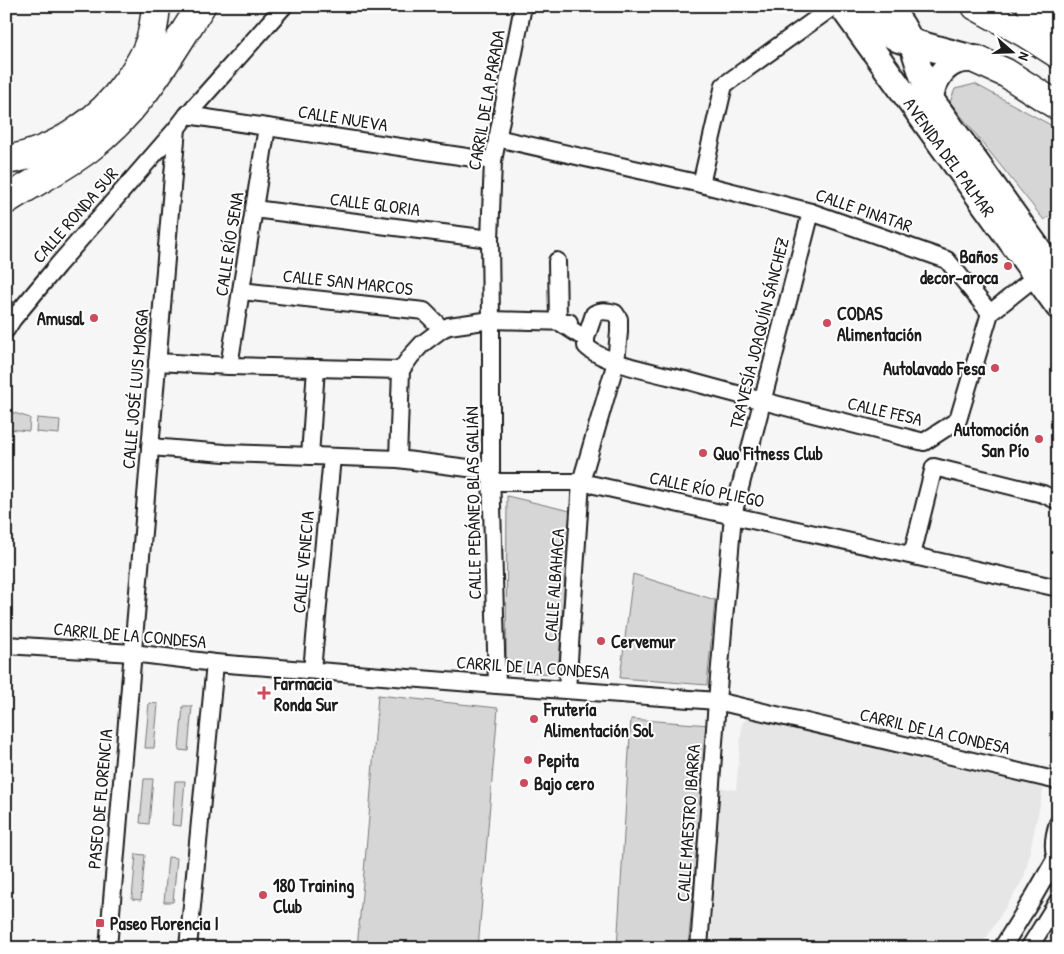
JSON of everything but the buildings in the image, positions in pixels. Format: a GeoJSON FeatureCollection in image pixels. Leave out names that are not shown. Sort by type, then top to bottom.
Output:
{"type":"FeatureCollection","features":[{"type":"Feature","properties":{"kind":"highway"},"geometry":{"type":"LineString","coordinates":[[6,160],[35,153],[70,136],[85,126],[110,103],[136,70],[145,54],[155,21],[156,6]]}},
{"type":"Feature","properties":{"kind":"highway"},"geometry":{"type":"LineString","coordinates":[[6,200],[87,150],[122,119],[142,97],[201,6]]}},
{"type":"Feature","properties":{"kind":"highway"},"geometry":{"type":"LineString","coordinates":[[976,6],[1058,54]]}},
{"type":"Feature","properties":{"kind":"highway"},"geometry":{"type":"LineString","coordinates":[[1031,6],[1058,23]]}},
{"type":"Feature","properties":{"kind":"highway"},"geometry":{"type":"LineString","coordinates":[[977,60],[1006,73],[1058,106]]}},
{"type":"Feature","properties":{"kind":"main road","name":"AVENIDA DEL PALMAR"},"geometry":{"type":"LineString","coordinates":[[841,6],[1048,273]]}},
{"type":"Feature","properties":{"kind":"main road"},"geometry":{"type":"LineString","coordinates":[[849,6],[899,39],[977,60]]}},
{"type":"Feature","properties":{"kind":"main road","name":"AVENIDA DEL PALMAR"},"geometry":{"type":"LineString","coordinates":[[886,6],[901,23],[912,43],[924,83],[931,98],[1048,273],[1058,307]]}},
{"type":"Feature","properties":{"kind":"main road"},"geometry":{"type":"LineString","coordinates":[[931,98],[937,78],[949,66],[963,60],[977,60]]}},
{"type":"Feature","properties":{"kind":"street","name":"CALLE RONDA SUR"},"geometry":{"type":"LineString","coordinates":[[6,330],[57,266],[284,6]]}},
{"type":"Feature","properties":{"kind":"street","name":"CARRIL DE LA PARADA"},"geometry":{"type":"LineString","coordinates":[[491,320],[490,239],[493,161],[523,6]]}},
{"type":"Feature","properties":{"kind":"street"},"geometry":{"type":"LineString","coordinates":[[701,184],[724,85],[834,6]]}},
{"type":"Feature","properties":{"kind":"street","name":"CALLE NUEVA"},"geometry":{"type":"LineString","coordinates":[[187,115],[493,161]]}},
{"type":"Feature","properties":{"kind":"street","name":"CALLE RÍO SENA"},"geometry":{"type":"LineString","coordinates":[[229,366],[267,127]]}},
{"type":"Feature","properties":{"kind":"street","name":"CALLE JOSÉ LUIS MORGA"},"geometry":{"type":"LineString","coordinates":[[132,654],[177,128]]}},
{"type":"Feature","properties":{"kind":"street","name":"CALLE PINATAR"},"geometry":{"type":"LineString","coordinates":[[497,138],[701,184],[810,212],[947,260],[990,312]]}},
{"type":"Feature","properties":{"kind":"street","name":"CALLE GLORIA"},"geometry":{"type":"LineString","coordinates":[[254,209],[490,239]]}},
{"type":"Feature","properties":{"kind":"street","name":"TRAVESÍA JOAQUÍN SÁNCHEZ"},"geometry":{"type":"LineString","coordinates":[[717,701],[733,515],[810,212]]}},
{"type":"Feature","properties":{"kind":"street"},"geometry":{"type":"LineString","coordinates":[[398,459],[401,370],[411,356],[422,344],[449,326],[491,320],[558,321],[557,261]]}},
{"type":"Feature","properties":{"kind":"street"},"geometry":{"type":"LineString","coordinates":[[990,312],[1048,273]]}},
{"type":"Feature","properties":{"kind":"street","name":"CALLE SAN MARCOS"},"geometry":{"type":"LineString","coordinates":[[241,291],[424,311],[442,329]]}},
{"type":"Feature","properties":{"kind":"street","name":"CALLE ALBAHACA"},"geometry":{"type":"LineString","coordinates":[[567,690],[581,482],[616,362],[619,319],[615,313],[607,311],[598,312],[594,314],[588,330]]}},
{"type":"Feature","properties":{"kind":"street","name":"CALLE FESA"},"geometry":{"type":"LineString","coordinates":[[558,321],[578,334],[588,330],[586,346],[591,351],[616,362],[924,442],[958,420],[990,312]]}},
{"type":"Feature","properties":{"kind":"street","name":"CALLE PEDÁNEO BLAS GALIÁN"},"geometry":{"type":"LineString","coordinates":[[491,320],[492,477],[497,685]]}},
{"type":"Feature","properties":{"kind":"street"},"geometry":{"type":"LineString","coordinates":[[157,362],[229,366],[401,370]]}},
{"type":"Feature","properties":{"kind":"street"},"geometry":{"type":"LineString","coordinates":[[310,456],[316,368]]}},
{"type":"Feature","properties":{"kind":"street","name":"CALLE RÍO PLIEGO"},"geometry":{"type":"LineString","coordinates":[[150,447],[225,453],[398,459],[492,477],[581,482],[1058,588]]}},
{"type":"Feature","properties":{"kind":"street","name":"CALLE VENECIA"},"geometry":{"type":"LineString","coordinates":[[312,670],[332,457]]}},
{"type":"Feature","properties":{"kind":"street"},"geometry":{"type":"LineString","coordinates":[[912,555],[934,467],[1043,494],[1058,502]]}},
{"type":"Feature","properties":{"kind":"street","name":"CARRIL DE LA CONDESA"},"geometry":{"type":"LineString","coordinates":[[6,645],[132,654],[215,663],[717,701],[1055,782]]}},
{"type":"Feature","properties":{"kind":"street","name":"PASEO DE FLORENCIA"},"geometry":{"type":"LineString","coordinates":[[108,948],[132,654]]}},
{"type":"Feature","properties":{"kind":"street"},"geometry":{"type":"LineString","coordinates":[[188,948],[215,663]]}},
{"type":"Feature","properties":{"kind":"street","name":"CALLE MAESTRO IBARRA"},"geometry":{"type":"LineString","coordinates":[[699,948],[717,701]]}},
{"type":"Feature","properties":{"kind":"street"},"geometry":{"type":"LineString","coordinates":[[1002,948],[1057,860],[1054,850],[1054,833],[1058,823]]}},
{"type":"Feature","properties":{"kind":"street"},"geometry":{"type":"LineString","coordinates":[[1029,948],[1058,902]]}},
{"type":"Feature","properties":{"kind":"shaded area"},"geometry":{"type":"Polygon","coordinates":[[[975,84],[1058,129],[1058,211],[1044,220],[950,102],[955,89],[975,84]]]}},
{"type":"Feature","properties":{"kind":"shaded area"},"geometry":{"type":"Polygon","coordinates":[[[8,411],[30,418],[29,431],[7,429],[8,411]]]}},
{"type":"Feature","properties":{"kind":"shaded area"},"geometry":{"type":"Polygon","coordinates":[[[37,418],[60,420],[59,434],[36,432],[37,418]]]}},
{"type":"Feature","properties":{"kind":"shaded area"},"geometry":{"type":"Polygon","coordinates":[[[507,496],[570,511],[558,674],[506,671],[507,496]]]}},
{"type":"Feature","properties":{"kind":"shaded area"},"geometry":{"type":"Polygon","coordinates":[[[633,574],[715,600],[707,685],[620,678],[633,574]]]}},
{"type":"Feature","properties":{"kind":"shaded area"},"geometry":{"type":"Polygon","coordinates":[[[378,695],[498,708],[478,948],[357,948],[378,695]]]}},
{"type":"Feature","properties":{"kind":"shaded area"},"geometry":{"type":"Polygon","coordinates":[[[149,703],[158,704],[154,748],[145,748],[149,703]]]}},
{"type":"Feature","properties":{"kind":"shaded area"},"geometry":{"type":"Polygon","coordinates":[[[183,706],[192,706],[188,751],[179,750],[183,706]]]}},
{"type":"Feature","properties":{"kind":"shaded area"},"geometry":{"type":"Polygon","coordinates":[[[749,717],[856,741],[947,766],[1044,786],[1024,878],[980,948],[711,948],[717,787],[736,790],[742,723],[749,717]]]}},
{"type":"Feature","properties":{"kind":"shaded area"},"geometry":{"type":"Polygon","coordinates":[[[631,719],[709,725],[688,948],[617,948],[631,719]]]}},
{"type":"Feature","properties":{"kind":"shaded area"},"geometry":{"type":"Polygon","coordinates":[[[144,779],[153,779],[149,824],[140,823],[144,779]]]}},
{"type":"Feature","properties":{"kind":"shaded area"},"geometry":{"type":"Polygon","coordinates":[[[175,781],[185,781],[181,826],[172,825],[175,781]]]}},
{"type":"Feature","properties":{"kind":"shaded area"},"geometry":{"type":"Polygon","coordinates":[[[136,854],[145,855],[141,900],[132,899],[136,854]]]}},
{"type":"Feature","properties":{"kind":"shaded area"},"geometry":{"type":"Polygon","coordinates":[[[168,857],[177,858],[173,902],[164,902],[168,857]]]}},
{"type":"Feature","properties":{"kind":"place","name":"Baños decor-aroca"},"geometry":{"type":"Point","coordinates":[1008,266]}},
{"type":"Feature","properties":{"kind":"place","name":"Amusal"},"geometry":{"type":"Point","coordinates":[94,318]}},
{"type":"Feature","properties":{"kind":"place","name":"CODAS Alimentación"},"geometry":{"type":"Point","coordinates":[827,323]}},
{"type":"Feature","properties":{"kind":"place","name":"Autolavado Fesa"},"geometry":{"type":"Point","coordinates":[995,368]}},
{"type":"Feature","properties":{"kind":"place","name":"Automoción San Pío"},"geometry":{"type":"Point","coordinates":[1039,439]}},
{"type":"Feature","properties":{"kind":"place","name":"Quo Fitness Club"},"geometry":{"type":"Point","coordinates":[703,453]}},
{"type":"Feature","properties":{"kind":"place","name":"Cervemur"},"geometry":{"type":"Point","coordinates":[601,641]}},
{"type":"Feature","properties":{"kind":"place","name":"Farmacia Ronda Sur"},"geometry":{"type":"Point","coordinates":[264,693]}},
{"type":"Feature","properties":{"kind":"place","name":"Frutería Alimentación Sol"},"geometry":{"type":"Point","coordinates":[534,719]}},
{"type":"Feature","properties":{"kind":"place","name":"Pepita"},"geometry":{"type":"Point","coordinates":[528,760]}},
{"type":"Feature","properties":{"kind":"place","name":"Bajo cero"},"geometry":{"type":"Point","coordinates":[524,783]}},
{"type":"Feature","properties":{"kind":"place","name":"180 Training Club"},"geometry":{"type":"Point","coordinates":[263,895]}},
{"type":"Feature","properties":{"kind":"place","name":"Paseo Florencia I"},"geometry":{"type":"Point","coordinates":[100,923]}}]}
